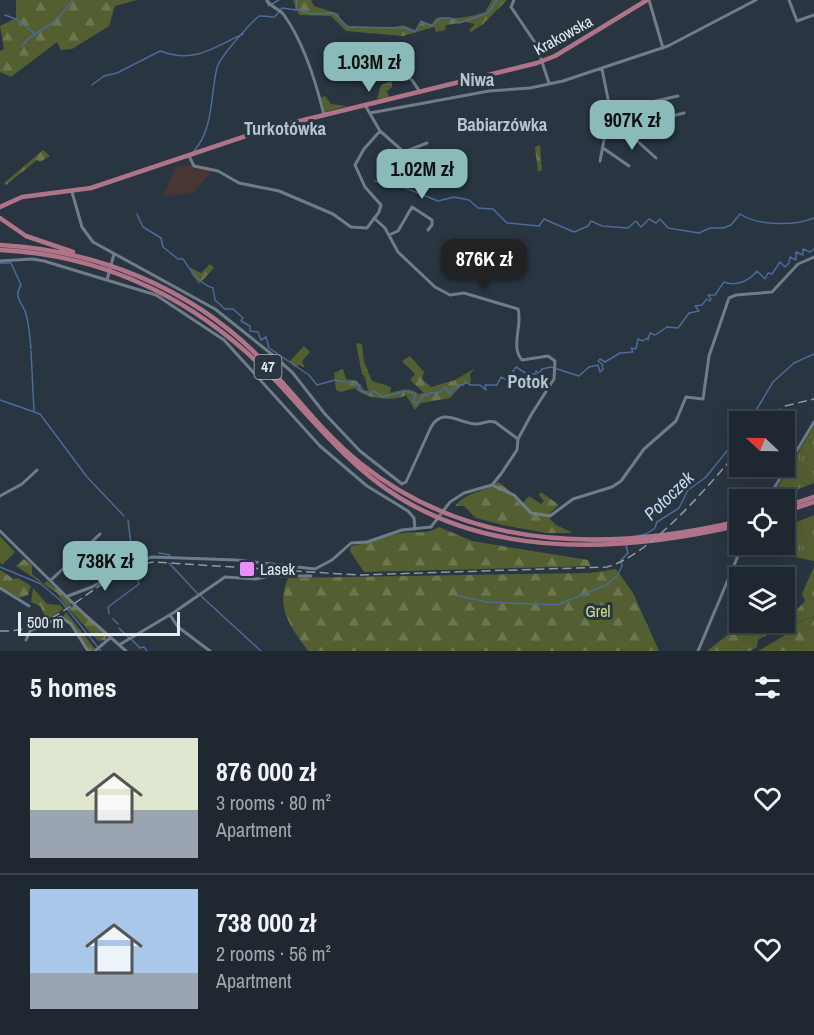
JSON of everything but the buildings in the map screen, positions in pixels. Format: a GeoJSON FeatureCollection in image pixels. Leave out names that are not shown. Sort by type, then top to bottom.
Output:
{"type":"FeatureCollection","features":[{"type":"Feature","properties":{"kind":"main road","name":"Krakowska"},"geometry":{"type":"LineString","coordinates":[[0,209],[6,204],[27,196],[72,192],[267,129],[542,62],[648,0]]}},
{"type":"Feature","properties":{"kind":"main road"},"geometry":{"type":"LineString","coordinates":[[0,219],[26,236],[90,259]]}},
{"type":"Feature","properties":{"kind":"main road","name":"47"},"geometry":{"type":"LineString","coordinates":[[0,247],[18,246],[90,259],[157,284],[219,322],[261,359],[356,460],[399,492],[437,513]]}},
{"type":"Feature","properties":{"kind":"main road","name":"47"},"geometry":{"type":"LineString","coordinates":[[0,247],[61,256],[116,272],[153,288],[194,310],[244,349],[353,463],[400,498],[486,534],[519,541],[606,544],[666,539],[729,525]]}},
{"type":"Feature","properties":{"kind":"main road"},"geometry":{"type":"LineString","coordinates":[[795,505],[814,497]]}},
{"type":"Feature","properties":{"kind":"main road"},"geometry":{"type":"LineString","coordinates":[[795,507],[814,502]]}},
{"type":"Feature","properties":{"kind":"main road","name":"47"},"geometry":{"type":"LineString","coordinates":[[451,519],[529,537],[612,539],[672,534],[729,525]]}},
{"type":"Feature","properties":{"kind":"street"},"geometry":{"type":"LineString","coordinates":[[267,0],[272,7],[280,10],[308,63],[324,115]]}},
{"type":"Feature","properties":{"kind":"street"},"geometry":{"type":"LineString","coordinates":[[514,0],[511,7],[536,44],[549,83]]}},
{"type":"Feature","properties":{"kind":"street"},"geometry":{"type":"LineString","coordinates":[[648,0],[663,48]]}},
{"type":"Feature","properties":{"kind":"street"},"geometry":{"type":"LineString","coordinates":[[370,113],[489,91],[530,88],[602,69],[663,48],[756,0]]}},
{"type":"Feature","properties":{"kind":"street"},"geometry":{"type":"LineString","coordinates":[[789,0],[796,19],[800,21],[814,15]]}},
{"type":"Feature","properties":{"kind":"street"},"geometry":{"type":"LineString","coordinates":[[393,58],[398,72],[412,80],[420,92]]}},
{"type":"Feature","properties":{"kind":"street"},"geometry":{"type":"LineString","coordinates":[[600,161],[610,102],[602,69]]}},
{"type":"Feature","properties":{"kind":"street"},"geometry":{"type":"LineString","coordinates":[[637,125],[633,106],[678,96]]}},
{"type":"Feature","properties":{"kind":"street"},"geometry":{"type":"LineString","coordinates":[[365,105],[380,131],[404,152],[427,143]]}},
{"type":"Feature","properties":{"kind":"street"},"geometry":{"type":"LineString","coordinates":[[622,128],[684,112]]}},
{"type":"Feature","properties":{"kind":"street"},"geometry":{"type":"LineString","coordinates":[[608,120],[622,128],[656,158]]}},
{"type":"Feature","properties":{"kind":"street"},"geometry":{"type":"LineString","coordinates":[[189,156],[194,166],[219,171],[239,183],[279,191],[333,214],[351,227],[367,228],[380,208],[380,201],[365,187],[355,165],[364,149],[380,131]]}},
{"type":"Feature","properties":{"kind":"street"},"geometry":{"type":"LineString","coordinates":[[603,148],[629,166]]}},
{"type":"Feature","properties":{"kind":"street"},"geometry":{"type":"LineString","coordinates":[[72,192],[85,232],[98,245],[215,309],[260,344],[292,372],[325,414],[360,451],[402,484],[406,482],[431,427],[436,420],[443,417],[451,416],[467,423],[495,422],[518,439]]}},
{"type":"Feature","properties":{"kind":"street"},"geometry":{"type":"LineString","coordinates":[[389,236],[398,231],[412,207],[432,220],[432,225],[428,230]]}},
{"type":"Feature","properties":{"kind":"street"},"geometry":{"type":"LineString","coordinates":[[68,596],[96,585],[133,563],[152,557],[236,560],[315,569],[332,560],[349,544],[433,526],[446,505],[459,495],[492,485],[517,450],[518,439],[554,379],[555,368],[552,357],[526,362],[518,356],[518,309],[464,293],[450,295],[435,287],[399,252],[374,219]]}},
{"type":"Feature","properties":{"kind":"street"},"geometry":{"type":"LineString","coordinates":[[107,280],[114,254]]}},
{"type":"Feature","properties":{"kind":"street"},"geometry":{"type":"LineString","coordinates":[[492,485],[514,495],[531,513],[550,516],[573,499],[617,484],[644,449],[676,421],[686,397],[703,399],[709,356],[729,298],[736,295],[772,292],[798,264],[814,257]]}},
{"type":"Feature","properties":{"kind":"street"},"geometry":{"type":"LineString","coordinates":[[0,261],[39,260],[163,298],[217,333],[320,446],[367,486],[408,511],[414,518],[415,529]]}},
{"type":"Feature","properties":{"kind":"street"},"geometry":{"type":"LineString","coordinates":[[773,489],[814,422]]}},
{"type":"Feature","properties":{"kind":"street"},"geometry":{"type":"LineString","coordinates":[[0,496],[22,484],[37,470]]}},
{"type":"Feature","properties":{"kind":"street"},"geometry":{"type":"LineString","coordinates":[[0,531],[126,651]]}},
{"type":"Feature","properties":{"kind":"street"},"geometry":{"type":"LineString","coordinates":[[51,580],[100,534]]}},
{"type":"Feature","properties":{"kind":"street"},"geometry":{"type":"LineString","coordinates":[[698,651],[738,555]]}},
{"type":"Feature","properties":{"kind":"street"},"geometry":{"type":"LineString","coordinates":[[119,645],[170,615],[225,577],[256,579],[269,576],[311,576]]}},
{"type":"Feature","properties":{"kind":"street"},"geometry":{"type":"LineString","coordinates":[[0,588],[29,606]]}},
{"type":"Feature","properties":{"kind":"street"},"geometry":{"type":"LineString","coordinates":[[170,615],[178,627],[210,651]]}},
{"type":"Feature","properties":{"kind":"street"},"geometry":{"type":"LineString","coordinates":[[26,640],[30,631],[61,617],[71,624],[88,651]]}},
{"type":"Feature","properties":{"kind":"street"},"geometry":{"type":"LineString","coordinates":[[95,651],[110,638]]}},
{"type":"Feature","properties":{"kind":"shaded area"},"geometry":{"type":"Polygon","coordinates":[[[196,165],[215,168],[194,192],[163,197],[175,167],[196,165]]]}},
{"type":"Feature","properties":{"kind":"green space"},"geometry":{"type":"Polygon","coordinates":[[[16,0],[137,0],[115,6],[109,26],[72,49],[61,50],[57,42],[11,77],[0,72],[0,51],[4,49],[0,26],[16,18],[16,0]]]}},
{"type":"Feature","properties":{"kind":"green space"},"geometry":{"type":"Polygon","coordinates":[[[293,0],[311,0],[314,6],[339,14],[340,20],[348,26],[390,28],[403,25],[415,30],[422,22],[432,24],[436,18],[461,18],[479,14],[485,12],[492,0],[507,0],[483,24],[471,32],[469,30],[475,24],[466,22],[446,25],[445,30],[436,32],[434,27],[403,36],[346,31],[331,16],[299,15],[293,0]]]}},
{"type":"Feature","properties":{"kind":"green space"},"geometry":{"type":"Polygon","coordinates":[[[392,81],[392,87],[387,91],[389,97],[377,99],[381,85],[392,81]]]}},
{"type":"Feature","properties":{"kind":"green space"},"geometry":{"type":"Polygon","coordinates":[[[325,96],[331,104],[347,106],[325,112],[321,98],[325,96]]]}},
{"type":"Feature","properties":{"kind":"green space"},"geometry":{"type":"Polygon","coordinates":[[[540,145],[542,170],[538,172],[535,147],[540,145]]]}},
{"type":"Feature","properties":{"kind":"green space"},"geometry":{"type":"Polygon","coordinates":[[[43,150],[50,156],[40,162],[37,160],[6,185],[4,183],[43,150]]]}},
{"type":"Feature","properties":{"kind":"green space"},"geometry":{"type":"Polygon","coordinates":[[[210,264],[214,268],[199,284],[191,273],[191,268],[201,273],[210,264]]]}},
{"type":"Feature","properties":{"kind":"green space"},"geometry":{"type":"Polygon","coordinates":[[[356,343],[362,344],[364,362],[372,381],[391,387],[390,393],[408,390],[418,394],[424,393],[410,380],[415,374],[402,361],[410,356],[424,372],[422,379],[431,387],[455,380],[474,369],[470,374],[471,382],[461,386],[450,398],[421,403],[415,410],[406,395],[379,398],[365,395],[355,388],[341,392],[336,390],[334,373],[343,369],[346,379],[357,381],[364,390],[368,391],[356,343]]]}},
{"type":"Feature","properties":{"kind":"green space"},"geometry":{"type":"Polygon","coordinates":[[[304,346],[310,352],[302,361],[304,367],[299,365],[295,367],[289,362],[304,346]]]}},
{"type":"Feature","properties":{"kind":"green space"},"geometry":{"type":"Polygon","coordinates":[[[814,426],[814,483],[795,490],[777,489],[784,477],[795,477],[795,458],[814,426]]]}},
{"type":"Feature","properties":{"kind":"green space"},"geometry":{"type":"Polygon","coordinates":[[[498,482],[510,491],[521,505],[529,496],[541,504],[544,501],[539,495],[541,492],[559,505],[550,513],[549,518],[556,525],[573,533],[547,533],[503,525],[476,518],[464,506],[455,506],[465,497],[498,482]]]}},
{"type":"Feature","properties":{"kind":"green space"},"geometry":{"type":"Polygon","coordinates":[[[814,515],[814,561],[784,555],[795,555],[795,523],[814,515]]]}},
{"type":"Feature","properties":{"kind":"green space","name":"Grel"},"geometry":{"type":"Polygon","coordinates":[[[439,527],[472,541],[588,560],[591,566],[364,572],[350,551],[351,546],[396,534],[425,532],[439,527]]]}},
{"type":"Feature","properties":{"kind":"green space"},"geometry":{"type":"Polygon","coordinates":[[[0,536],[15,552],[2,565],[0,562],[0,536]]]}},
{"type":"Feature","properties":{"kind":"green space"},"geometry":{"type":"Polygon","coordinates":[[[24,559],[32,565],[32,574],[44,584],[47,581],[73,603],[67,607],[57,593],[16,566],[24,559]]]}},
{"type":"Feature","properties":{"kind":"green space"},"geometry":{"type":"Polygon","coordinates":[[[814,567],[814,607],[795,617],[795,612],[805,601],[802,594],[814,567]]]}},
{"type":"Feature","properties":{"kind":"green space","name":"Grel"},"geometry":{"type":"Polygon","coordinates":[[[616,569],[633,593],[659,651],[308,651],[287,617],[283,599],[288,578],[590,573],[616,569]]]}},
{"type":"Feature","properties":{"kind":"green space"},"geometry":{"type":"Polygon","coordinates":[[[0,570],[31,586],[28,595],[19,598],[0,587],[0,570]]]}},
{"type":"Feature","properties":{"kind":"green space"},"geometry":{"type":"Polygon","coordinates":[[[33,588],[47,604],[60,605],[63,609],[47,620],[40,606],[31,602],[33,588]]]}},
{"type":"Feature","properties":{"kind":"green space"},"geometry":{"type":"Polygon","coordinates":[[[74,605],[106,636],[106,640],[98,641],[69,609],[74,605]]]}},
{"type":"Feature","properties":{"kind":"green space"},"geometry":{"type":"Polygon","coordinates":[[[814,607],[814,616],[795,624],[795,617],[814,607]]]}},
{"type":"Feature","properties":{"kind":"green space"},"geometry":{"type":"Polygon","coordinates":[[[66,612],[95,649],[93,651],[89,651],[71,624],[63,617],[66,612]]]}},
{"type":"Feature","properties":{"kind":"green space"},"geometry":{"type":"Polygon","coordinates":[[[814,616],[814,651],[758,651],[785,635],[784,633],[795,633],[795,624],[814,616]]]}},
{"type":"Feature","properties":{"kind":"green space"},"geometry":{"type":"Polygon","coordinates":[[[730,633],[770,633],[758,640],[757,647],[750,651],[707,651],[730,633]]]}},
{"type":"Feature","properties":{"kind":"waterway"},"geometry":{"type":"LineString","coordinates":[[22,46],[29,38],[57,20],[73,0]]}},
{"type":"Feature","properties":{"kind":"waterway"},"geometry":{"type":"LineString","coordinates":[[272,4],[279,0]]}},
{"type":"Feature","properties":{"kind":"waterway"},"geometry":{"type":"LineString","coordinates":[[296,8],[297,0]]}},
{"type":"Feature","properties":{"kind":"waterway"},"geometry":{"type":"LineString","coordinates":[[296,9],[312,14],[334,13],[348,27],[406,28],[415,32],[421,21],[432,26],[440,18],[450,18],[459,23],[488,13],[497,0]]}},
{"type":"Feature","properties":{"kind":"waterway"},"geometry":{"type":"LineString","coordinates":[[266,1],[269,6]]}},
{"type":"Feature","properties":{"kind":"waterway"},"geometry":{"type":"LineString","coordinates":[[194,151],[205,132],[217,68],[224,56],[259,16],[274,17],[282,8],[296,10]]}},
{"type":"Feature","properties":{"kind":"waterway"},"geometry":{"type":"LineString","coordinates":[[5,15],[16,19],[34,33]]}},
{"type":"Feature","properties":{"kind":"waterway"},"geometry":{"type":"LineString","coordinates":[[92,85],[104,76],[117,73],[160,51],[183,56],[203,53],[243,34]]}},
{"type":"Feature","properties":{"kind":"waterway"},"geometry":{"type":"LineString","coordinates":[[375,181],[398,185],[438,201],[454,197],[469,200],[478,208],[493,209],[507,223],[539,226],[544,219],[574,232],[588,226],[591,221],[602,226],[628,228],[636,221],[641,227],[649,219],[656,223],[660,219],[668,228],[699,233],[710,228],[723,228],[731,225],[740,214],[766,223],[797,222],[814,218]]}},
{"type":"Feature","properties":{"kind":"waterway"},"geometry":{"type":"LineString","coordinates":[[137,214],[143,227],[161,238],[163,247],[178,259],[183,259],[199,280],[213,288],[215,300],[225,309],[233,309],[243,318],[241,321],[250,326],[250,331],[258,332],[261,340],[266,337],[269,348],[309,375],[317,385],[335,380],[360,385],[359,390],[369,394],[373,391],[383,397],[405,391],[416,394],[413,401],[417,403],[425,394],[427,396],[429,393],[440,392],[445,387],[450,394],[452,388],[458,388],[465,382],[480,385],[486,390],[485,385],[497,385],[501,377],[513,383],[512,379],[516,377],[512,373],[516,367],[527,374],[536,374],[536,371],[539,373],[542,369],[551,367],[579,376],[589,367],[598,365],[600,372],[603,369],[602,364],[598,361],[600,359],[605,362],[620,353],[633,352],[631,348],[636,349],[638,339],[643,341],[647,338],[648,340],[650,333],[655,335],[667,327],[678,328],[689,313],[699,311],[695,306],[702,305],[707,299],[710,301],[708,295],[715,295],[724,282],[734,284],[743,282],[757,271],[765,279],[768,273],[772,274],[780,262],[785,267],[790,257],[796,260],[796,252],[803,255],[803,249],[810,252],[814,249]]}},
{"type":"Feature","properties":{"kind":"waterway"},"geometry":{"type":"LineString","coordinates":[[0,263],[11,263],[21,285],[18,298],[25,311],[31,349]]}},
{"type":"Feature","properties":{"kind":"waterway"},"geometry":{"type":"LineString","coordinates":[[31,351],[34,411]]}},
{"type":"Feature","properties":{"kind":"waterway","name":"Potoczek"},"geometry":{"type":"LineString","coordinates":[[756,411],[773,382],[794,363],[814,354]]}},
{"type":"Feature","properties":{"kind":"waterway"},"geometry":{"type":"LineString","coordinates":[[0,400],[40,414],[87,477]]}},
{"type":"Feature","properties":{"kind":"waterway","name":"Potoczek"},"geometry":{"type":"LineString","coordinates":[[633,537],[646,534],[655,528],[657,522],[679,508],[688,490],[705,478],[729,449]]}},
{"type":"Feature","properties":{"kind":"waterway"},"geometry":{"type":"LineString","coordinates":[[88,478],[124,516]]}},
{"type":"Feature","properties":{"kind":"waterway"},"geometry":{"type":"LineString","coordinates":[[128,520],[133,561]]}},
{"type":"Feature","properties":{"kind":"waterway","name":"Potoczek"},"geometry":{"type":"LineString","coordinates":[[454,595],[487,602],[557,605],[606,585],[617,576],[622,566],[621,560],[628,553],[626,545]]}},
{"type":"Feature","properties":{"kind":"waterway"},"geometry":{"type":"LineString","coordinates":[[159,553],[170,555]]}},
{"type":"Feature","properties":{"kind":"waterway"},"geometry":{"type":"LineString","coordinates":[[169,563],[198,594]]}},
{"type":"Feature","properties":{"kind":"waterway"},"geometry":{"type":"LineString","coordinates":[[0,567],[41,584],[60,600],[101,651]]}},
{"type":"Feature","properties":{"kind":"waterway"},"geometry":{"type":"LineString","coordinates":[[109,614],[108,607],[139,584],[134,568]]}},
{"type":"Feature","properties":{"kind":"waterway"},"geometry":{"type":"LineString","coordinates":[[201,596],[261,651]]}},
{"type":"Feature","properties":{"kind":"waterway"},"geometry":{"type":"LineString","coordinates":[[113,619],[118,624]]}},
{"type":"Feature","properties":{"kind":"waterway"},"geometry":{"type":"LineString","coordinates":[[119,628],[129,638]]}},
{"type":"Feature","properties":{"kind":"waterway"},"geometry":{"type":"LineString","coordinates":[[132,640],[147,651]]}},
{"type":"Feature","properties":{"kind":"railway"},"geometry":{"type":"LineString","coordinates":[[778,411],[785,406],[814,399]]}},
{"type":"Feature","properties":{"kind":"railway"},"geometry":{"type":"LineString","coordinates":[[0,631],[22,629],[42,623],[61,613],[114,577],[133,567],[154,562],[358,575],[607,567],[624,560],[661,534],[729,462]]}},
{"type":"Feature","properties":{"kind":"place","name":"Lasek"},"geometry":{"type":"Point","coordinates":[247,569]}},
{"type":"Feature","properties":{"kind":"district","name":"Niwa"},"geometry":{"type":"Point","coordinates":[477,80]}},
{"type":"Feature","properties":{"kind":"district","name":"Babiarzówka"},"geometry":{"type":"Point","coordinates":[502,125]}},
{"type":"Feature","properties":{"kind":"district","name":"Turkotówka"},"geometry":{"type":"Point","coordinates":[285,129]}},
{"type":"Feature","properties":{"kind":"district","name":"Potok"},"geometry":{"type":"Point","coordinates":[528,382]}}]}
